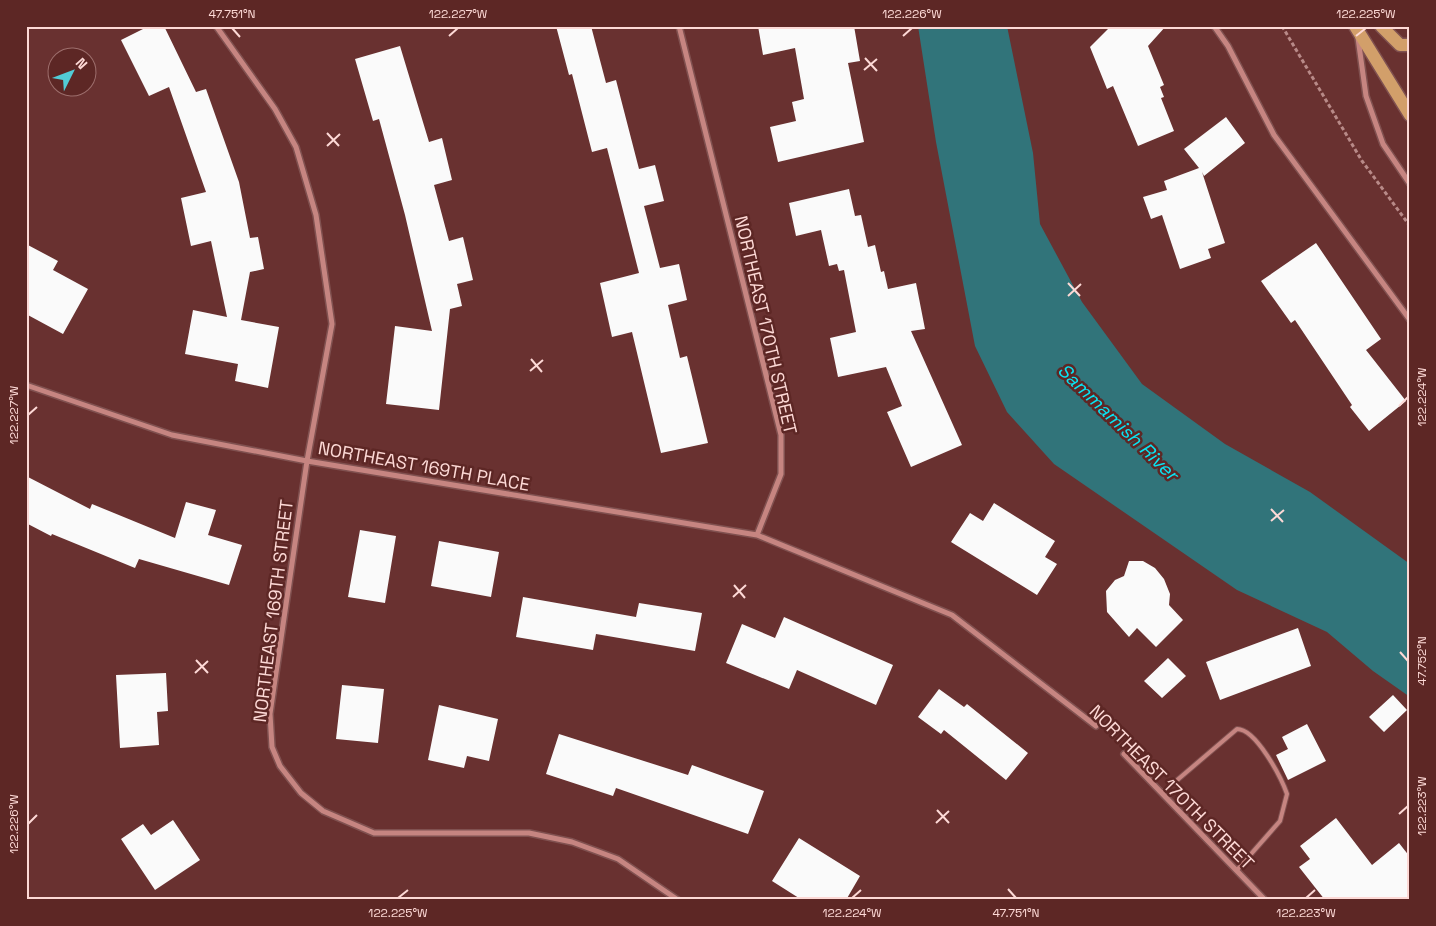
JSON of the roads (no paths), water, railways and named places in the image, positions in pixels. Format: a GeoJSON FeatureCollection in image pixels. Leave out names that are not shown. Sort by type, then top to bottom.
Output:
{"type":"FeatureCollection","features":[{"type":"Feature","properties":{"kind":"main road"},"geometry":{"type":"LineString","coordinates":[[1381,26],[1400,45],[1410,45]]}},
{"type":"Feature","properties":{"kind":"main road"},"geometry":{"type":"LineString","coordinates":[[1356,28],[1410,114]]}},
{"type":"Feature","properties":{"kind":"street","name":"NORTHEAST 169TH PLACE"},"geometry":{"type":"LineString","coordinates":[[216,26],[275,108],[296,147],[316,215],[332,324],[307,461],[757,535]]}},
{"type":"Feature","properties":{"kind":"street","name":"NORTHEAST 170TH STREET"},"geometry":{"type":"LineString","coordinates":[[679,26],[780,435],[781,474],[757,535],[952,615],[1096,726]]}},
{"type":"Feature","properties":{"kind":"street"},"geometry":{"type":"LineString","coordinates":[[1214,26],[1228,46],[1274,135],[1410,320]]}},
{"type":"Feature","properties":{"kind":"street"},"geometry":{"type":"LineString","coordinates":[[1356,28],[1366,96],[1382,144],[1410,184]]}},
{"type":"Feature","properties":{"kind":"street"},"geometry":{"type":"LineString","coordinates":[[26,385],[172,435],[307,461]]}},
{"type":"Feature","properties":{"kind":"street","name":"NORTHEAST 169TH STREET"},"geometry":{"type":"LineString","coordinates":[[307,461],[270,714],[272,747],[280,766],[301,793],[323,811],[374,834],[529,834],[572,842],[618,860],[678,900]]}},
{"type":"Feature","properties":{"kind":"street","name":"NORTHEAST 170TH STREET"},"geometry":{"type":"LineString","coordinates":[[1124,754],[1265,900]]}},
{"type":"Feature","properties":{"kind":"lane"},"geometry":{"type":"LineString","coordinates":[[1162,793],[1237,729],[1244,729],[1250,733],[1260,746],[1287,794],[1280,821],[1237,870]]}},
{"type":"Feature","properties":{"kind":"water","name":"Sammamish River"},"geometry":{"type":"Polygon","coordinates":[[[918,26],[1007,26],[1033,153],[1040,224],[1082,302],[1142,384],[1225,444],[1310,492],[1410,564],[1410,697],[1373,671],[1327,632],[1237,590],[1054,464],[1007,412],[975,346],[936,142],[918,26]]]}}]}
